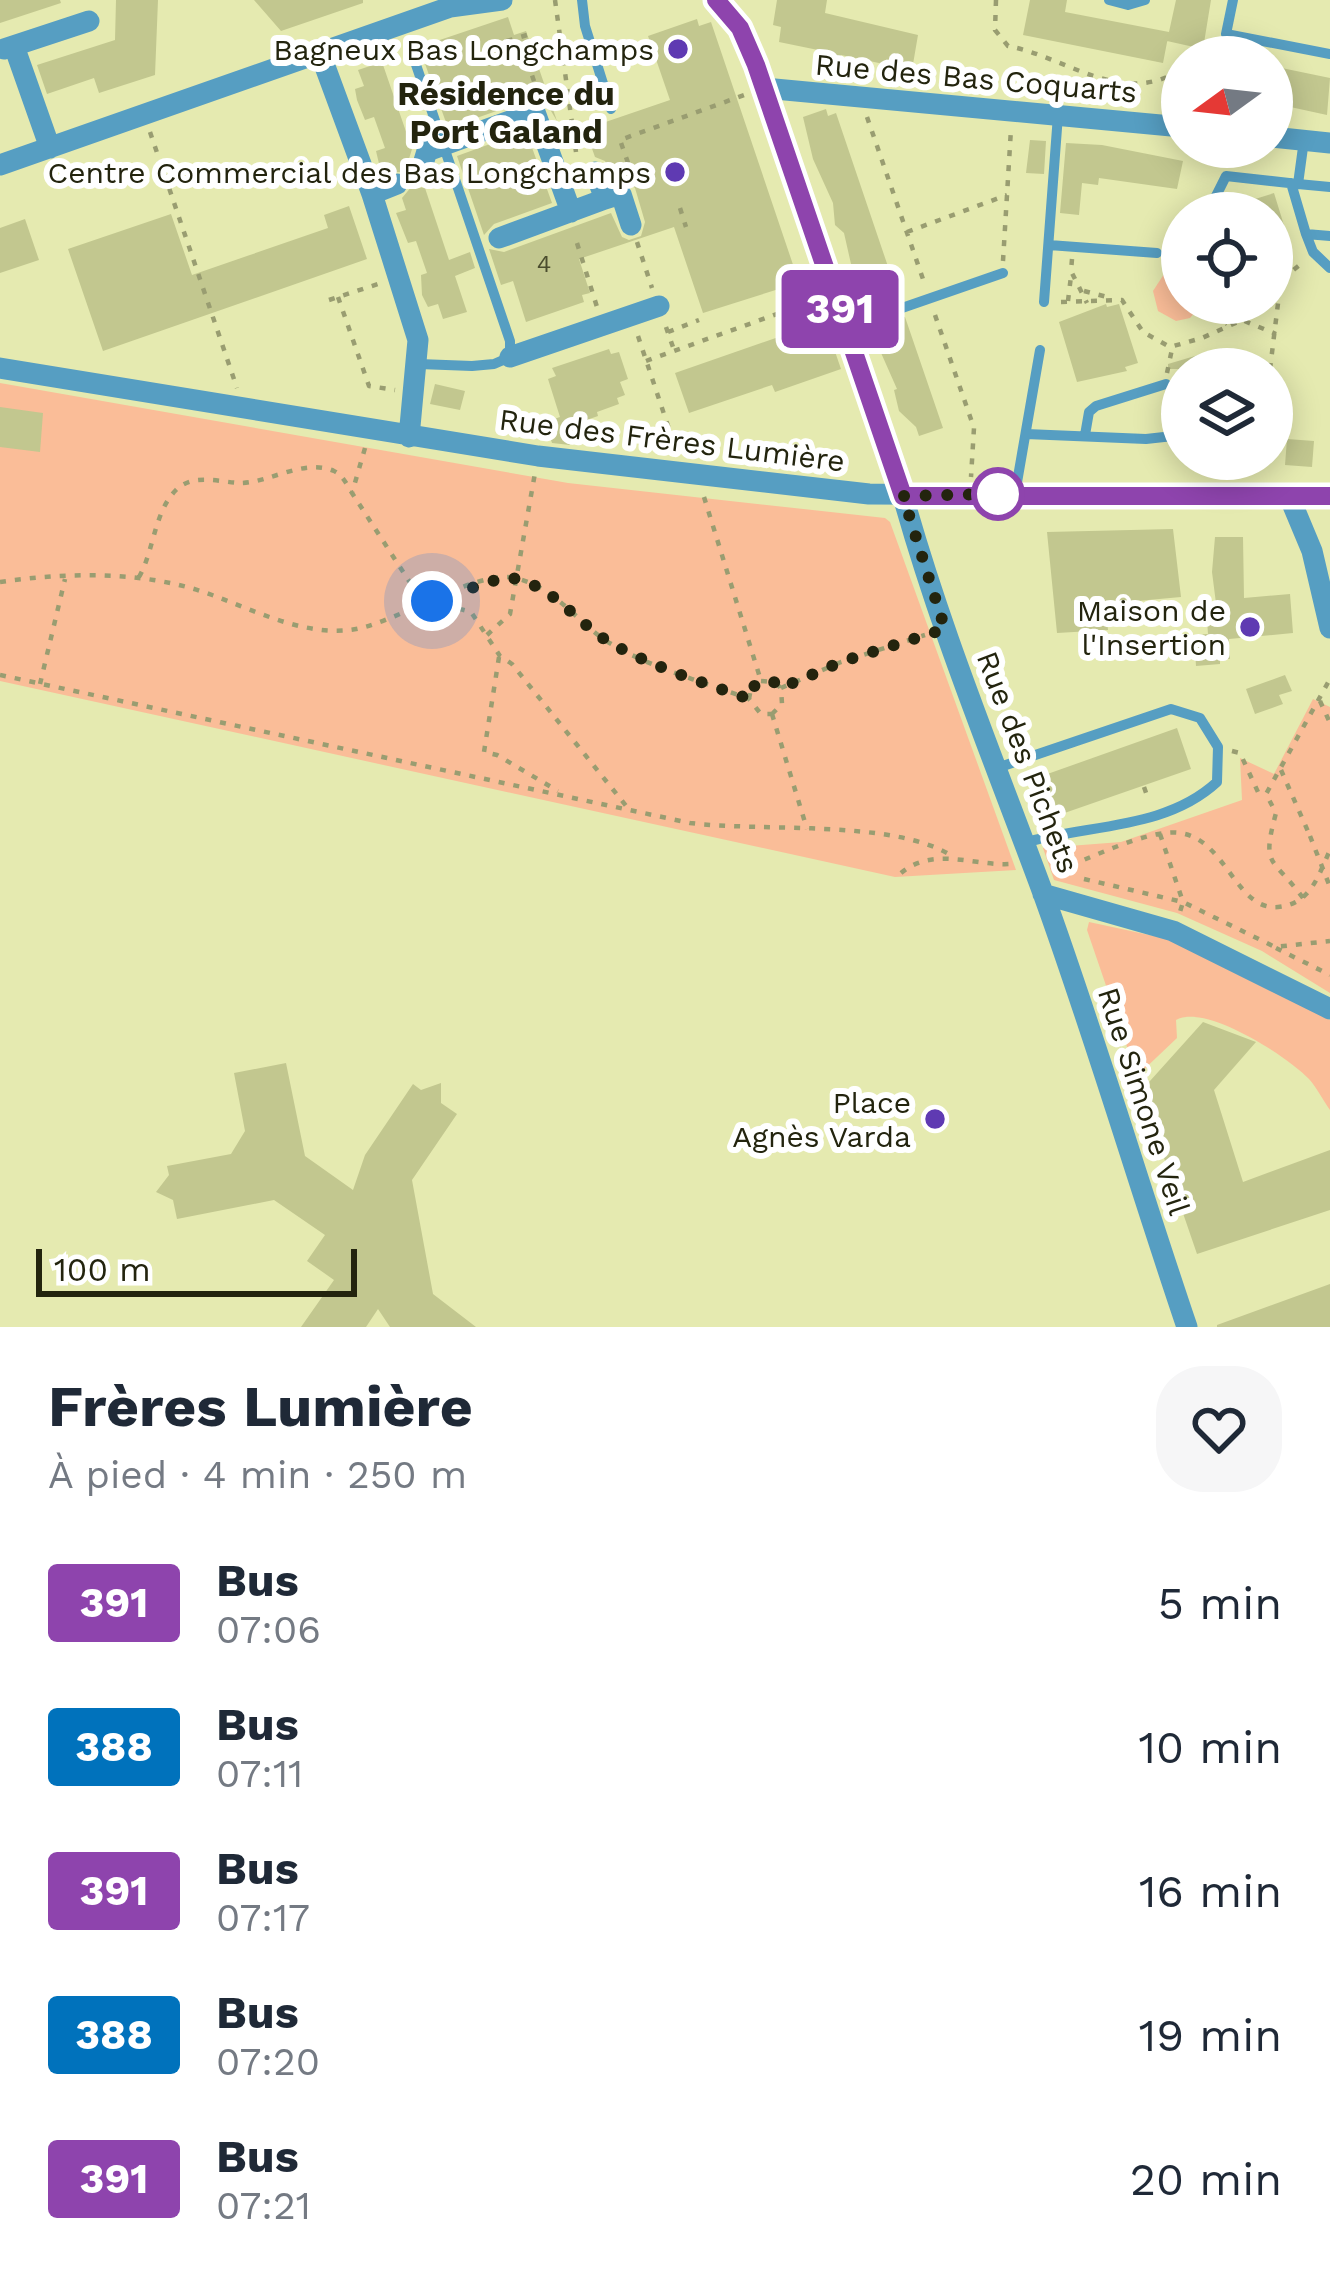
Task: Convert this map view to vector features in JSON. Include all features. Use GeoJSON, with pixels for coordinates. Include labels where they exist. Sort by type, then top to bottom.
{"type":"FeatureCollection","features":[{"type":"Feature","properties":{"kind":"street"},"geometry":{"type":"LineString","coordinates":[[0,165],[450,7],[502,0]]}},
{"type":"Feature","properties":{"kind":"street","name":"Rue des Pichets"},"geometry":{"type":"LineString","coordinates":[[716,0],[740,28],[764,88],[945,629],[1026,851],[1047,883],[1173,931],[1330,1009]]}},
{"type":"Feature","properties":{"kind":"street"},"geometry":{"type":"LineString","coordinates":[[50,148],[7,48],[89,21]]}},
{"type":"Feature","properties":{"kind":"street"},"geometry":{"type":"LineString","coordinates":[[320,53],[372,194],[418,340],[409,437]]}},
{"type":"Feature","properties":{"kind":"street","name":"Rue des Bas Coquarts"},"geometry":{"type":"LineString","coordinates":[[764,88],[1161,125]]}},
{"type":"Feature","properties":{"kind":"street"},"geometry":{"type":"LineString","coordinates":[[420,174],[427,151],[536,112],[571,212]]}},
{"type":"Feature","properties":{"kind":"street"},"geometry":{"type":"LineString","coordinates":[[1293,139],[1330,143]]}},
{"type":"Feature","properties":{"kind":"street"},"geometry":{"type":"LineString","coordinates":[[595,172],[634,234]]}},
{"type":"Feature","properties":{"kind":"street"},"geometry":{"type":"LineString","coordinates":[[372,194],[397,184]]}},
{"type":"Feature","properties":{"kind":"street"},"geometry":{"type":"LineString","coordinates":[[499,238],[613,196]]}},
{"type":"Feature","properties":{"kind":"street"},"geometry":{"type":"LineString","coordinates":[[510,357],[659,306]]}},
{"type":"Feature","properties":{"kind":"street","name":"Rue des Frères Lumière"},"geometry":{"type":"LineString","coordinates":[[0,368],[409,437],[903,496],[1330,496]]}},
{"type":"Feature","properties":{"kind":"street"},"geometry":{"type":"LineString","coordinates":[[1289,496],[1312,551],[1330,628]]}},
{"type":"Feature","properties":{"kind":"street","name":"Rue Simone Veil"},"geometry":{"type":"LineString","coordinates":[[1047,883],[1187,1327]]}},
{"type":"Feature","properties":{"kind":"lane"},"geometry":{"type":"LineString","coordinates":[[583,0],[585,26],[610,109]]}},
{"type":"Feature","properties":{"kind":"lane"},"geometry":{"type":"LineString","coordinates":[[1109,0],[1128,5],[1145,0]]}},
{"type":"Feature","properties":{"kind":"lane"},"geometry":{"type":"LineString","coordinates":[[1233,0],[1226,34],[1330,54]]}},
{"type":"Feature","properties":{"kind":"lane"},"geometry":{"type":"LineString","coordinates":[[412,53],[510,340],[510,357],[494,364],[418,364]]}},
{"type":"Feature","properties":{"kind":"lane"},"geometry":{"type":"LineString","coordinates":[[1045,302],[1058,115]]}},
{"type":"Feature","properties":{"kind":"lane"},"geometry":{"type":"LineString","coordinates":[[1304,140],[1294,183],[1313,252],[1330,268]]}},
{"type":"Feature","properties":{"kind":"lane"},"geometry":{"type":"LineString","coordinates":[[1218,192],[1226,176],[1330,188]]}},
{"type":"Feature","properties":{"kind":"lane"},"geometry":{"type":"LineString","coordinates":[[1306,234],[1330,236]]}},
{"type":"Feature","properties":{"kind":"lane"},"geometry":{"type":"LineString","coordinates":[[1049,245],[1157,253]]}},
{"type":"Feature","properties":{"kind":"lane"},"geometry":{"type":"LineString","coordinates":[[902,308],[1003,273]]}},
{"type":"Feature","properties":{"kind":"lane"},"geometry":{"type":"LineString","coordinates":[[847,328],[879,316]]}},
{"type":"Feature","properties":{"kind":"lane"},"geometry":{"type":"LineString","coordinates":[[1015,494],[1040,350]]}},
{"type":"Feature","properties":{"kind":"lane"},"geometry":{"type":"LineString","coordinates":[[1084,435],[1089,412],[1096,406],[1161,386]]}},
{"type":"Feature","properties":{"kind":"lane"},"geometry":{"type":"LineString","coordinates":[[1025,434],[1161,437]]}},
{"type":"Feature","properties":{"kind":"lane"},"geometry":{"type":"LineString","coordinates":[[994,769],[1171,709],[1200,718],[1217,747],[1217,782],[1198,799],[1026,851]]}},
{"type":"Feature","properties":{"kind":"path"},"geometry":{"type":"LineString","coordinates":[[554,0],[576,152]]}},
{"type":"Feature","properties":{"kind":"path"},"geometry":{"type":"LineString","coordinates":[[996,0],[995,30],[1008,46],[1035,51],[1107,82],[1140,84],[1161,79]]}},
{"type":"Feature","properties":{"kind":"path"},"geometry":{"type":"LineString","coordinates":[[527,35],[507,41],[510,48],[521,43],[544,109],[536,112]]}},
{"type":"Feature","properties":{"kind":"path"},"geometry":{"type":"LineString","coordinates":[[613,196],[637,188],[620,140],[739,97]]}},
{"type":"Feature","properties":{"kind":"path"},"geometry":{"type":"LineString","coordinates":[[1003,273],[1012,110]]}},
{"type":"Feature","properties":{"kind":"path"},"geometry":{"type":"LineString","coordinates":[[144,115],[245,411]]}},
{"type":"Feature","properties":{"kind":"path"},"geometry":{"type":"LineString","coordinates":[[870,124],[930,298]]}},
{"type":"Feature","properties":{"kind":"path"},"geometry":{"type":"LineString","coordinates":[[573,132],[583,134]]}},
{"type":"Feature","properties":{"kind":"path"},"geometry":{"type":"LineString","coordinates":[[907,232],[1007,195]]}},
{"type":"Feature","properties":{"kind":"path"},"geometry":{"type":"LineString","coordinates":[[680,208],[686,227]]}},
{"type":"Feature","properties":{"kind":"path"},"geometry":{"type":"LineString","coordinates":[[634,234],[650,278]]}},
{"type":"Feature","properties":{"kind":"path"},"geometry":{"type":"LineString","coordinates":[[577,243],[592,292]]}},
{"type":"Feature","properties":{"kind":"path"},"geometry":{"type":"LineString","coordinates":[[1274,348],[1282,282],[1313,252]]}},
{"type":"Feature","properties":{"kind":"path"},"geometry":{"type":"LineString","coordinates":[[1068,302],[1071,271]]}},
{"type":"Feature","properties":{"kind":"path"},"geometry":{"type":"LineString","coordinates":[[329,300],[398,277]]}},
{"type":"Feature","properties":{"kind":"path"},"geometry":{"type":"LineString","coordinates":[[1074,280],[1087,303]]}},
{"type":"Feature","properties":{"kind":"path"},"geometry":{"type":"LineString","coordinates":[[1084,291],[1122,300],[1143,332],[1173,347],[1227,324]]}},
{"type":"Feature","properties":{"kind":"path"},"geometry":{"type":"LineString","coordinates":[[646,361],[835,293]]}},
{"type":"Feature","properties":{"kind":"path"},"geometry":{"type":"LineString","coordinates":[[338,297],[369,386],[415,394]]}},
{"type":"Feature","properties":{"kind":"path"},"geometry":{"type":"LineString","coordinates":[[1045,302],[1110,299]]}},
{"type":"Feature","properties":{"kind":"path"},"geometry":{"type":"LineString","coordinates":[[631,316],[684,473]]}},
{"type":"Feature","properties":{"kind":"path"},"geometry":{"type":"LineString","coordinates":[[668,332],[699,320]]}},
{"type":"Feature","properties":{"kind":"path"},"geometry":{"type":"LineString","coordinates":[[938,323],[974,428],[970,495]]}},
{"type":"Feature","properties":{"kind":"path"},"geometry":{"type":"LineString","coordinates":[[1252,324],[1276,334]]}},
{"type":"Feature","properties":{"kind":"path"},"geometry":{"type":"LineString","coordinates":[[352,493],[369,431]]}},
{"type":"Feature","properties":{"kind":"path"},"geometry":{"type":"LineString","coordinates":[[139,578],[167,502],[184,484],[194,480],[243,483],[308,469],[332,470],[419,594],[471,612],[500,656],[512,664],[630,811]]}},
{"type":"Feature","properties":{"kind":"path"},"geometry":{"type":"LineString","coordinates":[[487,635],[510,614],[534,478]]}},
{"type":"Feature","properties":{"kind":"path"},"geometry":{"type":"LineString","coordinates":[[704,497],[761,681]]}},
{"type":"Feature","properties":{"kind":"path"},"geometry":{"type":"LineString","coordinates":[[40,684],[66,576]]}},
{"type":"Feature","properties":{"kind":"path"},"geometry":{"type":"LineString","coordinates":[[0,583],[66,576],[139,578],[197,590],[274,618],[334,631],[369,626],[505,577],[517,578],[553,593],[614,646],[749,699],[756,712],[772,714]]}},
{"type":"Feature","properties":{"kind":"path"},"geometry":{"type":"LineString","coordinates":[[781,688],[841,662],[945,629]]}},
{"type":"Feature","properties":{"kind":"path"},"geometry":{"type":"LineString","coordinates":[[500,656],[484,752],[563,794]]}},
{"type":"Feature","properties":{"kind":"path"},"geometry":{"type":"LineString","coordinates":[[0,675],[518,789],[729,828],[845,830],[902,838],[987,865],[1010,864],[1026,851]]}},
{"type":"Feature","properties":{"kind":"path"},"geometry":{"type":"LineString","coordinates":[[1266,794],[1330,679]]}},
{"type":"Feature","properties":{"kind":"path"},"geometry":{"type":"LineString","coordinates":[[749,699],[752,688],[761,681],[774,682],[781,688],[782,704],[772,714]]}},
{"type":"Feature","properties":{"kind":"path"},"geometry":{"type":"LineString","coordinates":[[1320,701],[1330,723]]}},
{"type":"Feature","properties":{"kind":"path"},"geometry":{"type":"LineString","coordinates":[[772,714],[807,830]]}},
{"type":"Feature","properties":{"kind":"path"},"geometry":{"type":"LineString","coordinates":[[1217,747],[1240,754],[1258,792],[1266,794],[1276,813],[1266,848],[1269,859],[1304,898]]}},
{"type":"Feature","properties":{"kind":"path"},"geometry":{"type":"LineString","coordinates":[[1281,770],[1330,887]]}},
{"type":"Feature","properties":{"kind":"path"},"geometry":{"type":"LineString","coordinates":[[1144,787],[1182,904]]}},
{"type":"Feature","properties":{"kind":"path"},"geometry":{"type":"LineString","coordinates":[[1047,883],[1160,834],[1179,832],[1213,848],[1252,899],[1269,908],[1288,906],[1312,891],[1330,850]]}},
{"type":"Feature","properties":{"kind":"path"},"geometry":{"type":"LineString","coordinates":[[901,873],[910,865],[952,856]]}},
{"type":"Feature","properties":{"kind":"path"},"geometry":{"type":"LineString","coordinates":[[1084,879],[1182,904],[1330,975]]}},
{"type":"Feature","properties":{"kind":"path"},"geometry":{"type":"LineString","coordinates":[[1275,947],[1330,941]]}},
{"type":"Feature","properties":{"kind":"shaded area"},"geometry":{"type":"Polygon","coordinates":[[[1161,279],[1161,313],[1158,311],[1153,291],[1161,279]]]}},
{"type":"Feature","properties":{"kind":"shaded area"},"geometry":{"type":"Polygon","coordinates":[[[0,383],[568,483],[885,518],[1016,870],[895,877],[0,681],[0,383]]]}},
{"type":"Feature","properties":{"kind":"shaded area"},"geometry":{"type":"Polygon","coordinates":[[[1313,699],[1330,707],[1330,993],[1262,951],[1177,913],[1054,880],[1043,848],[1121,842],[1242,800],[1240,758],[1274,774],[1313,699]]]}},
{"type":"Feature","properties":{"kind":"shaded area"},"geometry":{"type":"Polygon","coordinates":[[[1089,922],[1168,939],[1330,1020],[1330,1110],[1309,1079],[1283,1058],[1245,1034],[1206,1019],[1176,1020],[1177,1038],[1137,1076],[1087,930],[1089,922]]]}},
{"type":"Feature","properties":{"kind":"building"},"geometry":{"type":"Polygon","coordinates":[[[0,0],[60,0],[61,3],[0,23],[0,0]]]}},
{"type":"Feature","properties":{"kind":"building"},"geometry":{"type":"Polygon","coordinates":[[[116,0],[158,0],[155,75],[99,93],[94,78],[47,94],[37,65],[115,40],[116,0]]]}},
{"type":"Feature","properties":{"kind":"building"},"geometry":{"type":"Polygon","coordinates":[[[254,0],[363,0],[363,3],[281,31],[254,0]]]}},
{"type":"Feature","properties":{"kind":"building"},"geometry":{"type":"Polygon","coordinates":[[[777,0],[827,0],[825,13],[918,35],[912,70],[841,55],[839,63],[817,58],[818,50],[779,42],[781,27],[773,25],[777,0]]]}},
{"type":"Feature","properties":{"kind":"building"},"geometry":{"type":"Polygon","coordinates":[[[1030,0],[1067,0],[1065,12],[1169,32],[1161,36],[1161,63],[1023,35],[1030,0]]]}},
{"type":"Feature","properties":{"kind":"building"},"geometry":{"type":"Polygon","coordinates":[[[1176,0],[1211,0],[1205,36],[1168,36],[1176,0]]]}},
{"type":"Feature","properties":{"kind":"building"},"geometry":{"type":"Polygon","coordinates":[[[508,17],[514,35],[526,31],[557,121],[545,101],[536,97],[448,128],[419,47],[508,17]]]}},
{"type":"Feature","properties":{"kind":"building"},"geometry":{"type":"Polygon","coordinates":[[[697,19],[699,26],[711,22],[809,312],[820,308],[841,369],[775,392],[772,385],[689,413],[675,373],[796,331],[782,288],[703,313],[674,227],[579,259],[590,293],[582,295],[584,302],[526,322],[513,281],[501,285],[489,249],[504,252],[611,213],[622,237],[641,236],[645,222],[635,188],[625,180],[614,180],[605,161],[595,157],[585,129],[670,100],[648,36],[697,19]]]}},
{"type":"Feature","properties":{"kind":"building"},"geometry":{"type":"Polygon","coordinates":[[[382,62],[412,149],[405,172],[381,172],[376,151],[385,148],[374,117],[365,120],[357,100],[355,89],[364,86],[358,70],[382,62]]]}},
{"type":"Feature","properties":{"kind":"building"},"geometry":{"type":"Polygon","coordinates":[[[1293,70],[1330,78],[1327,115],[1293,108],[1293,70]]]}},
{"type":"Feature","properties":{"kind":"building"},"geometry":{"type":"Polygon","coordinates":[[[826,109],[828,116],[836,113],[899,299],[893,310],[905,317],[943,428],[919,436],[899,411],[897,389],[874,337],[874,328],[887,321],[888,312],[879,306],[869,309],[856,286],[844,233],[835,225],[833,203],[813,159],[803,117],[826,109]]]}},
{"type":"Feature","properties":{"kind":"building"},"geometry":{"type":"Polygon","coordinates":[[[526,131],[552,203],[494,224],[484,235],[457,156],[526,131]]]}},
{"type":"Feature","properties":{"kind":"building"},"geometry":{"type":"Polygon","coordinates":[[[1030,140],[1046,141],[1044,174],[1026,173],[1030,140]]]}},
{"type":"Feature","properties":{"kind":"building"},"geometry":{"type":"Polygon","coordinates":[[[1066,143],[1161,157],[1161,168],[1182,168],[1177,189],[1099,178],[1098,185],[1082,183],[1079,215],[1060,213],[1066,143]]]}},
{"type":"Feature","properties":{"kind":"building"},"geometry":{"type":"Polygon","coordinates":[[[412,186],[425,188],[449,260],[470,252],[475,268],[455,276],[467,312],[443,319],[438,304],[428,307],[422,295],[421,275],[427,273],[416,241],[408,243],[396,213],[406,210],[402,198],[412,186]]]}},
{"type":"Feature","properties":{"kind":"building"},"geometry":{"type":"Polygon","coordinates":[[[349,206],[367,259],[103,351],[68,249],[171,214],[192,275],[328,228],[324,215],[349,206]]]}},
{"type":"Feature","properties":{"kind":"building"},"geometry":{"type":"Polygon","coordinates":[[[25,219],[39,260],[0,273],[0,228],[25,219]]]}},
{"type":"Feature","properties":{"kind":"building"},"geometry":{"type":"Polygon","coordinates":[[[1106,304],[1119,304],[1138,363],[1125,367],[1127,371],[1077,382],[1059,322],[1106,304]]]}},
{"type":"Feature","properties":{"kind":"building"},"geometry":{"type":"Polygon","coordinates":[[[609,349],[611,354],[619,352],[628,379],[620,382],[625,395],[617,398],[619,404],[597,412],[598,416],[564,428],[570,445],[552,443],[545,422],[560,417],[548,379],[556,376],[552,368],[609,349]]]}},
{"type":"Feature","properties":{"kind":"building"},"geometry":{"type":"Polygon","coordinates":[[[435,384],[465,391],[460,410],[430,404],[435,384]]]}},
{"type":"Feature","properties":{"kind":"building"},"geometry":{"type":"Polygon","coordinates":[[[0,407],[43,413],[40,452],[0,447],[0,407]]]}},
{"type":"Feature","properties":{"kind":"building"},"geometry":{"type":"Polygon","coordinates":[[[1293,439],[1314,441],[1312,467],[1293,466],[1293,439]]]}},
{"type":"Feature","properties":{"kind":"building"},"geometry":{"type":"Polygon","coordinates":[[[1173,529],[1181,597],[1105,604],[1108,630],[1057,633],[1047,532],[1173,529]]]}},
{"type":"Feature","properties":{"kind":"building","name":"Maison de l'Insertion"},"geometry":{"type":"Polygon","coordinates":[[[1215,537],[1243,537],[1244,598],[1290,594],[1293,633],[1229,639],[1230,659],[1196,666],[1194,635],[1208,634],[1207,620],[1218,619],[1212,572],[1215,537]]]}},
{"type":"Feature","properties":{"kind":"building"},"geometry":{"type":"Polygon","coordinates":[[[1285,675],[1292,691],[1279,695],[1283,704],[1255,714],[1246,689],[1285,675]]]}},
{"type":"Feature","properties":{"kind":"building"},"geometry":{"type":"Polygon","coordinates":[[[1177,728],[1191,769],[1053,817],[1039,777],[1177,728]]]}},
{"type":"Feature","properties":{"kind":"building"},"geometry":{"type":"Polygon","coordinates":[[[1203,1022],[1256,1042],[1214,1090],[1243,1182],[1330,1150],[1330,1210],[1197,1254],[1141,1091],[1203,1022]]]}},
{"type":"Feature","properties":{"kind":"building"},"geometry":{"type":"Polygon","coordinates":[[[286,1063],[305,1156],[353,1190],[365,1155],[413,1084],[421,1090],[441,1083],[441,1103],[457,1114],[412,1180],[433,1294],[476,1327],[390,1327],[378,1309],[366,1327],[301,1327],[334,1280],[307,1261],[325,1235],[274,1200],[177,1219],[173,1200],[156,1192],[169,1175],[167,1166],[231,1154],[245,1131],[234,1073],[286,1063]]]}},
{"type":"Feature","properties":{"kind":"building"},"geometry":{"type":"Polygon","coordinates":[[[1330,1284],[1330,1327],[1217,1327],[1217,1325],[1330,1284]]]}},
{"type":"Feature","properties":{"kind":"bus line","name":"391"},"geometry":{"type":"LineString","coordinates":[[716,0],[740,28],[756,65],[903,496],[1330,496]]}},
{"type":"Feature","properties":{"kind":"place","name":"Bagneux Bas Longchamps"},"geometry":{"type":"Point","coordinates":[678,49]}},
{"type":"Feature","properties":{"kind":"place","name":"Centre Commercial des Bas Longchamps"},"geometry":{"type":"Point","coordinates":[675,172]}},
{"type":"Feature","properties":{"kind":"place","name":"Maison de l'Insertion"},"geometry":{"type":"Point","coordinates":[1250,627]}},
{"type":"Feature","properties":{"kind":"place","name":"Place Agnès Varda"},"geometry":{"type":"Point","coordinates":[935,1119]}},
{"type":"Feature","properties":{"kind":"district","name":"Résidence du Port Galand"},"geometry":{"type":"Point","coordinates":[506,112]}},
{"type":"Feature","properties":{"kind":"route"},"geometry":{"type":"LineString","coordinates":[[432,601],[505,577],[517,578],[553,593],[614,646],[749,699],[752,688],[761,681],[781,688],[841,662],[945,629],[903,496],[998,494]]}}]}
